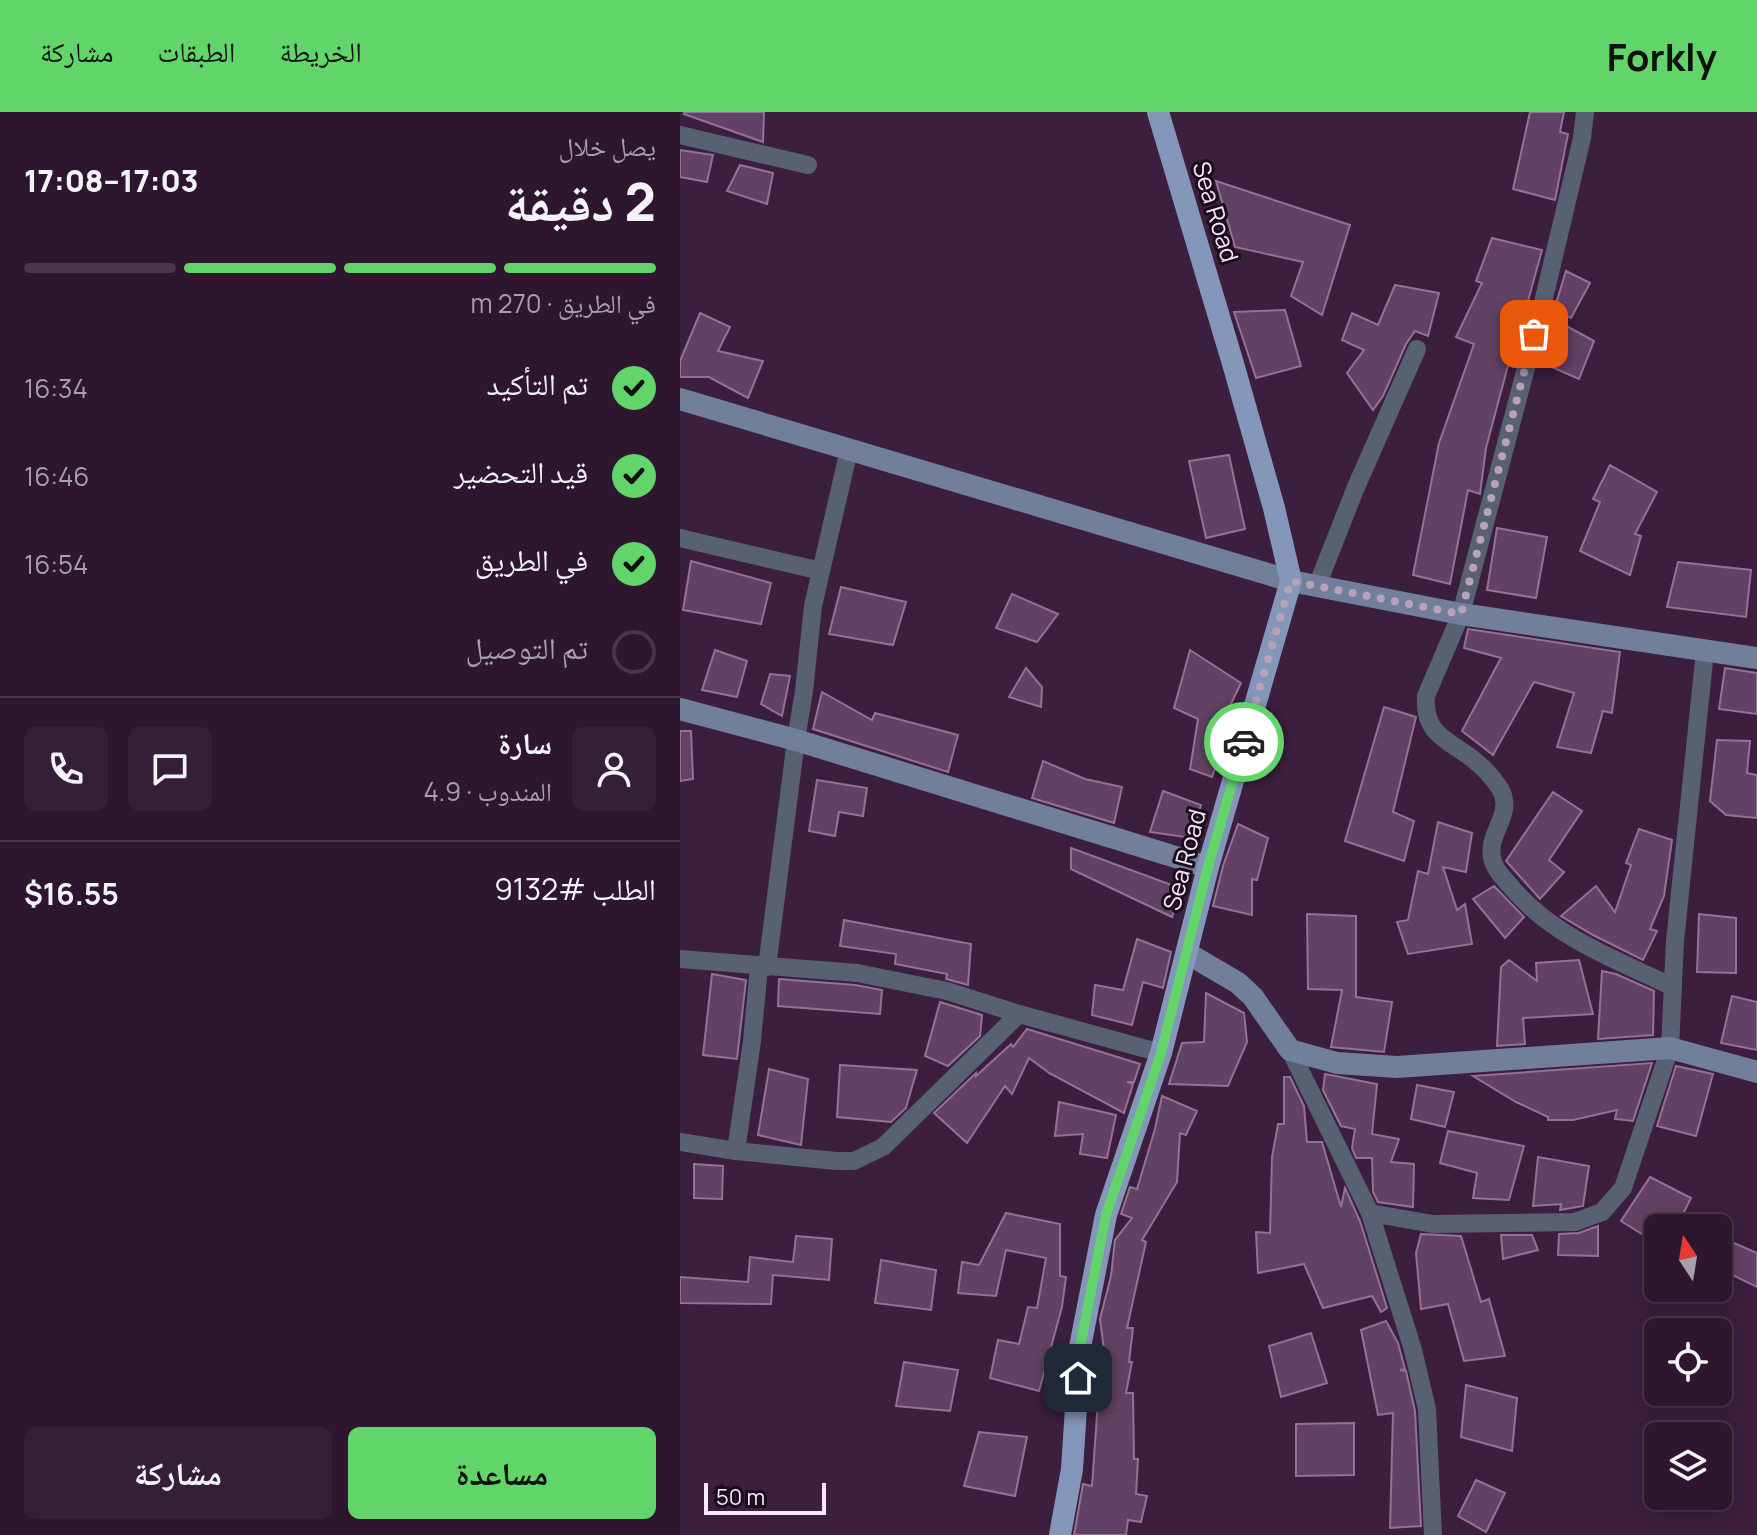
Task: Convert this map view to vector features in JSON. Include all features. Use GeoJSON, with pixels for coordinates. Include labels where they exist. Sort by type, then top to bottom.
{"type":"FeatureCollection","features":[{"type":"Feature","properties":{"kind":"main road","name":"Sea Road"},"geometry":{"type":"LineString","coordinates":[[1060,1535],[1072,1469],[1080,1347],[1106,1215],[1161,1053],[1208,867],[1291,581],[1274,508],[1158,112]]}},
{"type":"Feature","properties":{"kind":"main road"},"geometry":{"type":"LineString","coordinates":[[680,399],[1291,581],[1461,614],[1757,658]]}},
{"type":"Feature","properties":{"kind":"main road"},"geometry":{"type":"LineString","coordinates":[[680,709],[796,740],[1208,867]]}},
{"type":"Feature","properties":{"kind":"main road"},"geometry":{"type":"LineString","coordinates":[[1187,953],[1246,990],[1290,1050],[1337,1063],[1397,1067],[1670,1048],[1757,1072]]}},
{"type":"Feature","properties":{"kind":"street"},"geometry":{"type":"LineString","coordinates":[[1585,112],[1582,138],[1540,315],[1461,614],[1426,696],[1425,709],[1433,730],[1476,761],[1503,794],[1503,816],[1492,840],[1491,853],[1494,866],[1521,898],[1564,934],[1673,987]]}},
{"type":"Feature","properties":{"kind":"street"},"geometry":{"type":"LineString","coordinates":[[680,135],[808,165]]}},
{"type":"Feature","properties":{"kind":"street"},"geometry":{"type":"LineString","coordinates":[[1317,586],[1356,487],[1417,349]]}},
{"type":"Feature","properties":{"kind":"street"},"geometry":{"type":"LineString","coordinates":[[736,1151],[804,691],[813,606],[849,450]]}},
{"type":"Feature","properties":{"kind":"street"},"geometry":{"type":"LineString","coordinates":[[680,538],[821,571]]}},
{"type":"Feature","properties":{"kind":"street"},"geometry":{"type":"LineString","coordinates":[[1370,1213],[1433,1224],[1575,1222],[1602,1212],[1623,1188],[1670,1048],[1705,651]]}},
{"type":"Feature","properties":{"kind":"street"},"geometry":{"type":"LineString","coordinates":[[680,959],[857,973],[947,991],[1161,1053]]}},
{"type":"Feature","properties":{"kind":"street"},"geometry":{"type":"LineString","coordinates":[[680,1142],[836,1161],[854,1161],[868,1156],[883,1147],[1019,1014]]}},
{"type":"Feature","properties":{"kind":"street"},"geometry":{"type":"LineString","coordinates":[[1290,1050],[1370,1213],[1413,1350],[1427,1409],[1433,1535]]}},
{"type":"Feature","properties":{"kind":"building"},"geometry":{"type":"Polygon","coordinates":[[[764,112],[763,142],[684,114],[764,112]]]}},
{"type":"Feature","properties":{"kind":"building"},"geometry":{"type":"Polygon","coordinates":[[[1530,112],[1564,112],[1560,132],[1568,134],[1555,200],[1513,189],[1530,112]]]}},
{"type":"Feature","properties":{"kind":"building"},"geometry":{"type":"Polygon","coordinates":[[[680,150],[713,155],[707,182],[680,177],[680,150]]]}},
{"type":"Feature","properties":{"kind":"building"},"geometry":{"type":"Polygon","coordinates":[[[740,165],[773,173],[767,204],[727,191],[740,165]]]}},
{"type":"Feature","properties":{"kind":"building"},"geometry":{"type":"Polygon","coordinates":[[[1216,181],[1350,225],[1322,315],[1291,296],[1303,262],[1235,247],[1216,181]]]}},
{"type":"Feature","properties":{"kind":"building"},"geometry":{"type":"Polygon","coordinates":[[[1492,238],[1542,250],[1486,448],[1480,494],[1468,490],[1450,584],[1413,575],[1439,443],[1474,344],[1456,337],[1482,283],[1476,281],[1492,238]]]}},
{"type":"Feature","properties":{"kind":"building"},"geometry":{"type":"Polygon","coordinates":[[[1566,271],[1590,283],[1571,318],[1554,310],[1566,271]]]}},
{"type":"Feature","properties":{"kind":"building"},"geometry":{"type":"Polygon","coordinates":[[[1395,285],[1439,293],[1428,336],[1415,331],[1373,410],[1347,373],[1364,350],[1342,340],[1352,313],[1378,325],[1395,285]]]}},
{"type":"Feature","properties":{"kind":"building"},"geometry":{"type":"Polygon","coordinates":[[[1285,310],[1301,366],[1256,378],[1234,312],[1285,310]]]}},
{"type":"Feature","properties":{"kind":"building"},"geometry":{"type":"Polygon","coordinates":[[[700,313],[730,327],[718,351],[763,361],[748,398],[709,377],[680,377],[680,361],[700,313]]]}},
{"type":"Feature","properties":{"kind":"building"},"geometry":{"type":"Polygon","coordinates":[[[1561,323],[1594,341],[1579,379],[1540,362],[1561,323]]]}},
{"type":"Feature","properties":{"kind":"building"},"geometry":{"type":"Polygon","coordinates":[[[1229,455],[1245,529],[1206,538],[1189,461],[1229,455]]]}},
{"type":"Feature","properties":{"kind":"building"},"geometry":{"type":"Polygon","coordinates":[[[1610,465],[1657,492],[1635,534],[1641,536],[1630,575],[1580,551],[1600,502],[1593,499],[1610,465]]]}},
{"type":"Feature","properties":{"kind":"building"},"geometry":{"type":"Polygon","coordinates":[[[1497,528],[1547,537],[1536,598],[1487,590],[1497,528]]]}},
{"type":"Feature","properties":{"kind":"building"},"geometry":{"type":"Polygon","coordinates":[[[691,561],[771,583],[761,624],[683,610],[691,561]]]}},
{"type":"Feature","properties":{"kind":"building"},"geometry":{"type":"Polygon","coordinates":[[[1678,562],[1751,570],[1746,617],[1667,607],[1678,562]]]}},
{"type":"Feature","properties":{"kind":"building"},"geometry":{"type":"Polygon","coordinates":[[[841,587],[906,602],[893,645],[829,634],[841,587]]]}},
{"type":"Feature","properties":{"kind":"building"},"geometry":{"type":"Polygon","coordinates":[[[1012,594],[1058,614],[1037,642],[996,628],[1012,594]]]}},
{"type":"Feature","properties":{"kind":"building"},"geometry":{"type":"Polygon","coordinates":[[[1468,629],[1620,652],[1612,713],[1603,711],[1591,753],[1557,747],[1574,693],[1534,682],[1493,755],[1462,731],[1501,658],[1464,648],[1468,629]]]}},
{"type":"Feature","properties":{"kind":"building"},"geometry":{"type":"Polygon","coordinates":[[[715,650],[747,661],[737,697],[702,690],[715,650]]]}},
{"type":"Feature","properties":{"kind":"building"},"geometry":{"type":"Polygon","coordinates":[[[1190,650],[1241,683],[1212,743],[1222,748],[1212,777],[1190,769],[1198,719],[1174,708],[1190,650]]]}},
{"type":"Feature","properties":{"kind":"building"},"geometry":{"type":"Polygon","coordinates":[[[1026,668],[1042,687],[1041,707],[1009,697],[1026,668]]]}},
{"type":"Feature","properties":{"kind":"building"},"geometry":{"type":"Polygon","coordinates":[[[1725,668],[1757,673],[1757,714],[1719,709],[1725,668]]]}},
{"type":"Feature","properties":{"kind":"building"},"geometry":{"type":"Polygon","coordinates":[[[770,674],[790,676],[782,716],[761,704],[770,674]]]}},
{"type":"Feature","properties":{"kind":"building"},"geometry":{"type":"Polygon","coordinates":[[[822,692],[872,720],[875,713],[958,735],[948,772],[813,729],[822,692]]]}},
{"type":"Feature","properties":{"kind":"building"},"geometry":{"type":"Polygon","coordinates":[[[1384,707],[1416,717],[1393,812],[1414,821],[1404,861],[1345,841],[1384,707]]]}},
{"type":"Feature","properties":{"kind":"building"},"geometry":{"type":"Polygon","coordinates":[[[680,731],[691,731],[693,779],[680,781],[680,731]]]}},
{"type":"Feature","properties":{"kind":"building"},"geometry":{"type":"Polygon","coordinates":[[[1717,740],[1750,741],[1747,773],[1757,775],[1757,818],[1726,815],[1710,801],[1717,740]]]}},
{"type":"Feature","properties":{"kind":"building"},"geometry":{"type":"Polygon","coordinates":[[[1043,761],[1085,779],[1122,787],[1114,823],[1032,798],[1043,761]]]}},
{"type":"Feature","properties":{"kind":"building"},"geometry":{"type":"Polygon","coordinates":[[[817,780],[867,788],[863,816],[839,812],[835,836],[809,831],[817,780]]]}},
{"type":"Feature","properties":{"kind":"building"},"geometry":{"type":"Polygon","coordinates":[[[1163,791],[1201,805],[1191,838],[1150,832],[1163,791]]]}},
{"type":"Feature","properties":{"kind":"building"},"geometry":{"type":"Polygon","coordinates":[[[1553,792],[1582,811],[1549,860],[1564,872],[1540,899],[1506,861],[1553,792]]]}},
{"type":"Feature","properties":{"kind":"building"},"geometry":{"type":"Polygon","coordinates":[[[1438,822],[1472,833],[1466,872],[1443,867],[1457,910],[1465,904],[1472,944],[1408,954],[1397,922],[1408,920],[1418,871],[1428,874],[1438,822]]]}},
{"type":"Feature","properties":{"kind":"building"},"geometry":{"type":"Polygon","coordinates":[[[1238,824],[1268,838],[1257,880],[1252,879],[1252,915],[1213,906],[1238,824]]]}},
{"type":"Feature","properties":{"kind":"building"},"geometry":{"type":"Polygon","coordinates":[[[1639,829],[1672,840],[1664,896],[1650,929],[1657,931],[1643,960],[1561,916],[1596,886],[1615,912],[1631,865],[1626,863],[1639,829]]]}},
{"type":"Feature","properties":{"kind":"building"},"geometry":{"type":"Polygon","coordinates":[[[1071,848],[1180,888],[1172,917],[1071,869],[1071,848]]]}},
{"type":"Feature","properties":{"kind":"building"},"geometry":{"type":"Polygon","coordinates":[[[1494,886],[1524,917],[1505,938],[1473,899],[1494,886]]]}},
{"type":"Feature","properties":{"kind":"building"},"geometry":{"type":"Polygon","coordinates":[[[1307,914],[1356,916],[1356,997],[1392,1002],[1384,1052],[1331,1047],[1342,990],[1308,989],[1307,914]]]}},
{"type":"Feature","properties":{"kind":"building"},"geometry":{"type":"Polygon","coordinates":[[[1699,914],[1736,918],[1736,973],[1697,972],[1699,914]]]}},
{"type":"Feature","properties":{"kind":"building"},"geometry":{"type":"Polygon","coordinates":[[[844,920],[971,944],[968,985],[946,979],[947,974],[895,964],[896,954],[840,946],[844,920]]]}},
{"type":"Feature","properties":{"kind":"building"},"geometry":{"type":"Polygon","coordinates":[[[1137,939],[1171,952],[1163,988],[1143,982],[1132,1025],[1092,1015],[1095,985],[1123,990],[1137,939]]]}},
{"type":"Feature","properties":{"kind":"building"},"geometry":{"type":"Polygon","coordinates":[[[1509,960],[1537,981],[1536,963],[1579,960],[1593,1014],[1523,1018],[1525,1044],[1497,1046],[1501,967],[1509,960]]]}},
{"type":"Feature","properties":{"kind":"building"},"geometry":{"type":"Polygon","coordinates":[[[1602,971],[1654,991],[1653,1035],[1598,1039],[1602,971]]]}},
{"type":"Feature","properties":{"kind":"building"},"geometry":{"type":"Polygon","coordinates":[[[712,974],[746,980],[737,1059],[703,1055],[712,974]]]}},
{"type":"Feature","properties":{"kind":"building"},"geometry":{"type":"Polygon","coordinates":[[[779,979],[882,990],[880,1014],[778,1006],[779,979]]]}},
{"type":"Feature","properties":{"kind":"building"},"geometry":{"type":"Polygon","coordinates":[[[1206,993],[1244,1013],[1247,1042],[1228,1086],[1169,1084],[1182,1043],[1204,1042],[1206,993]]]}},
{"type":"Feature","properties":{"kind":"building"},"geometry":{"type":"Polygon","coordinates":[[[1732,996],[1757,1002],[1757,1050],[1721,1043],[1732,996]]]}},
{"type":"Feature","properties":{"kind":"building"},"geometry":{"type":"Polygon","coordinates":[[[940,1002],[982,1015],[980,1036],[948,1066],[925,1056],[940,1002]]]}},
{"type":"Feature","properties":{"kind":"building"},"geometry":{"type":"Polygon","coordinates":[[[1027,1029],[1140,1064],[1134,1082],[1127,1082],[1133,1084],[1124,1113],[1049,1073],[1029,1058],[1012,1094],[1005,1086],[967,1143],[934,1113],[976,1073],[976,1076],[1011,1044],[1013,1047],[1027,1029]]]}},
{"type":"Feature","properties":{"kind":"building"},"geometry":{"type":"Polygon","coordinates":[[[1652,1063],[1633,1121],[1615,1119],[1617,1110],[1573,1120],[1548,1120],[1548,1117],[1473,1076],[1652,1063]]]}},
{"type":"Feature","properties":{"kind":"building"},"geometry":{"type":"Polygon","coordinates":[[[840,1065],[917,1070],[906,1108],[891,1122],[837,1117],[840,1065]]]}},
{"type":"Feature","properties":{"kind":"building"},"geometry":{"type":"Polygon","coordinates":[[[1676,1066],[1713,1074],[1696,1136],[1657,1126],[1676,1066]]]}},
{"type":"Feature","properties":{"kind":"building"},"geometry":{"type":"Polygon","coordinates":[[[769,1069],[808,1079],[801,1145],[758,1135],[769,1069]]]}},
{"type":"Feature","properties":{"kind":"building"},"geometry":{"type":"Polygon","coordinates":[[[1325,1074],[1377,1084],[1372,1134],[1399,1139],[1391,1162],[1414,1164],[1413,1207],[1378,1202],[1373,1192],[1372,1158],[1356,1158],[1352,1148],[1355,1129],[1341,1126],[1323,1090],[1325,1074]]]}},
{"type":"Feature","properties":{"kind":"building"},"geometry":{"type":"Polygon","coordinates":[[[1284,1077],[1290,1077],[1304,1106],[1307,1142],[1322,1142],[1341,1207],[1345,1188],[1360,1221],[1387,1308],[1381,1312],[1372,1296],[1323,1308],[1304,1264],[1258,1273],[1256,1232],[1270,1233],[1272,1157],[1278,1124],[1284,1124],[1284,1077]]]}},
{"type":"Feature","properties":{"kind":"building"},"geometry":{"type":"Polygon","coordinates":[[[1417,1085],[1454,1092],[1445,1127],[1411,1119],[1417,1085]]]}},
{"type":"Feature","properties":{"kind":"building"},"geometry":{"type":"Polygon","coordinates":[[[1162,1096],[1197,1111],[1186,1135],[1180,1133],[1177,1182],[1142,1240],[1146,1242],[1127,1328],[1133,1328],[1129,1362],[1132,1362],[1126,1393],[1133,1393],[1134,1459],[1138,1459],[1136,1494],[1147,1496],[1141,1522],[1128,1520],[1126,1535],[1074,1535],[1083,1484],[1092,1486],[1101,1358],[1105,1358],[1100,1319],[1111,1276],[1115,1240],[1132,1218],[1121,1214],[1130,1187],[1137,1189],[1162,1096]]]}},
{"type":"Feature","properties":{"kind":"building"},"geometry":{"type":"Polygon","coordinates":[[[1059,1102],[1116,1115],[1107,1158],[1080,1154],[1083,1134],[1055,1136],[1059,1102]]]}},
{"type":"Feature","properties":{"kind":"building"},"geometry":{"type":"Polygon","coordinates":[[[1448,1131],[1524,1146],[1509,1200],[1473,1198],[1477,1173],[1440,1163],[1448,1131]]]}},
{"type":"Feature","properties":{"kind":"building"},"geometry":{"type":"Polygon","coordinates":[[[1538,1157],[1589,1166],[1583,1206],[1560,1210],[1561,1204],[1533,1206],[1538,1157]]]}},
{"type":"Feature","properties":{"kind":"building"},"geometry":{"type":"Polygon","coordinates":[[[694,1164],[723,1166],[722,1199],[694,1198],[694,1164]]]}},
{"type":"Feature","properties":{"kind":"building"},"geometry":{"type":"Polygon","coordinates":[[[1650,1177],[1691,1198],[1683,1214],[1644,1214],[1644,1235],[1621,1221],[1650,1177]]]}},
{"type":"Feature","properties":{"kind":"building"},"geometry":{"type":"Polygon","coordinates":[[[1006,1213],[1060,1224],[1060,1276],[1066,1277],[1062,1307],[1039,1391],[990,1378],[998,1340],[1019,1344],[1028,1307],[1037,1308],[1046,1258],[1006,1250],[996,1296],[958,1293],[962,1262],[979,1265],[1006,1213]]]}},
{"type":"Feature","properties":{"kind":"building"},"geometry":{"type":"Polygon","coordinates":[[[1598,1226],[1598,1256],[1558,1255],[1559,1234],[1579,1233],[1598,1226]]]}},
{"type":"Feature","properties":{"kind":"building"},"geometry":{"type":"Polygon","coordinates":[[[1421,1234],[1461,1236],[1481,1302],[1489,1299],[1505,1356],[1464,1361],[1448,1304],[1421,1309],[1416,1253],[1421,1234]]]}},
{"type":"Feature","properties":{"kind":"building"},"geometry":{"type":"Polygon","coordinates":[[[1501,1235],[1532,1235],[1538,1250],[1503,1259],[1501,1235]]]}},
{"type":"Feature","properties":{"kind":"building"},"geometry":{"type":"Polygon","coordinates":[[[796,1236],[832,1239],[829,1280],[773,1275],[771,1304],[680,1303],[680,1277],[748,1282],[750,1257],[793,1262],[796,1236]]]}},
{"type":"Feature","properties":{"kind":"building"},"geometry":{"type":"Polygon","coordinates":[[[1732,1242],[1757,1253],[1757,1287],[1732,1275],[1732,1242]]]}},
{"type":"Feature","properties":{"kind":"building"},"geometry":{"type":"Polygon","coordinates":[[[881,1260],[936,1270],[931,1310],[875,1303],[881,1260]]]}},
{"type":"Feature","properties":{"kind":"building"},"geometry":{"type":"Polygon","coordinates":[[[1386,1321],[1398,1343],[1405,1369],[1400,1370],[1406,1371],[1415,1411],[1421,1526],[1390,1528],[1393,1413],[1378,1415],[1361,1330],[1386,1321]]]}},
{"type":"Feature","properties":{"kind":"building"},"geometry":{"type":"Polygon","coordinates":[[[1311,1333],[1327,1383],[1281,1397],[1269,1346],[1311,1333]]]}},
{"type":"Feature","properties":{"kind":"building"},"geometry":{"type":"Polygon","coordinates":[[[904,1362],[958,1370],[950,1411],[896,1406],[904,1362]]]}},
{"type":"Feature","properties":{"kind":"building"},"geometry":{"type":"Polygon","coordinates":[[[1466,1385],[1517,1398],[1512,1451],[1461,1437],[1466,1385]]]}},
{"type":"Feature","properties":{"kind":"building"},"geometry":{"type":"Polygon","coordinates":[[[1354,1423],[1354,1475],[1296,1476],[1296,1424],[1354,1423]]]}},
{"type":"Feature","properties":{"kind":"building"},"geometry":{"type":"Polygon","coordinates":[[[979,1432],[1027,1437],[1015,1496],[964,1486],[979,1432]]]}},
{"type":"Feature","properties":{"kind":"building"},"geometry":{"type":"Polygon","coordinates":[[[1476,1480],[1505,1493],[1486,1532],[1458,1516],[1476,1480]]]}},
{"type":"Feature","properties":{"kind":"way so far"},"geometry":{"type":"LineString","coordinates":[[1244,742],[1291,581],[1461,614],[1534,334]]}},
{"type":"Feature","properties":{"kind":"route"},"geometry":{"type":"LineString","coordinates":[[1078,1378],[1080,1347],[1106,1215],[1161,1053],[1208,867],[1244,742]]}}]}
